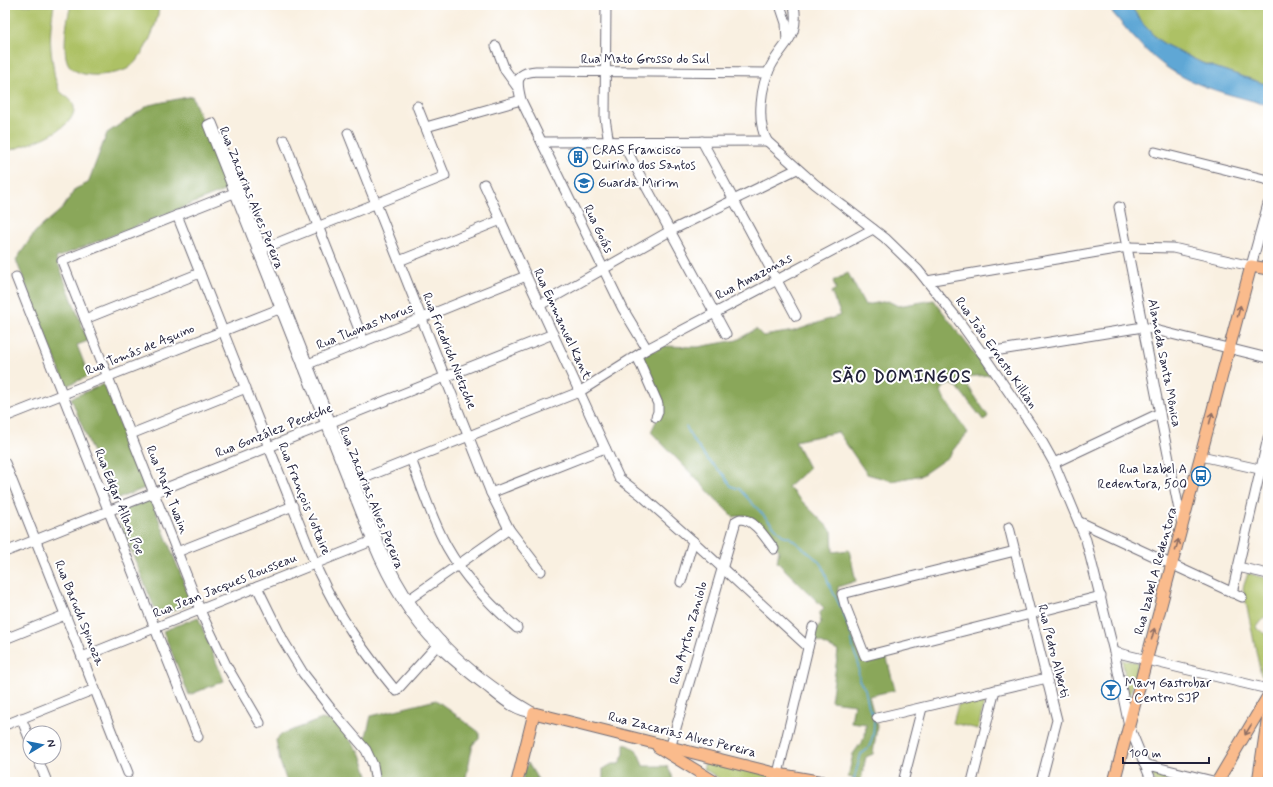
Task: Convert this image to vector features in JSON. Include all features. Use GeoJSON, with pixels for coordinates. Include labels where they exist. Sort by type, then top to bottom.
{"type":"FeatureCollection","features":[{"type":"Feature","properties":{"kind":"main road"},"geometry":{"type":"LineString","coordinates":[[1252,266],[1268,269]]}},
{"type":"Feature","properties":{"kind":"main road","name":"Rua Izabel A Redentora"},"geometry":{"type":"LineString","coordinates":[[1114,782],[1252,266]]}},
{"type":"Feature","properties":{"kind":"main road"},"geometry":{"type":"LineString","coordinates":[[1217,782],[1268,696]]}},
{"type":"Feature","properties":{"kind":"main road"},"geometry":{"type":"LineString","coordinates":[[517,782],[534,713]]}},
{"type":"Feature","properties":{"kind":"main road","name":"Rua Zacarias Alves Pereira"},"geometry":{"type":"LineString","coordinates":[[534,713],[649,741],[669,750],[691,767],[715,782]]}},
{"type":"Feature","properties":{"kind":"main road"},"geometry":{"type":"LineString","coordinates":[[1258,782],[1268,715]]}},
{"type":"Feature","properties":{"kind":"main road","name":"Rua Zacarias Alves Pereira"},"geometry":{"type":"LineString","coordinates":[[669,750],[697,753],[713,757],[777,778],[823,782]]}},
{"type":"Feature","properties":{"kind":"main road"},"geometry":{"type":"LineString","coordinates":[[691,767],[699,762],[697,753]]}},
{"type":"Feature","properties":{"kind":"main road"},"geometry":{"type":"LineString","coordinates":[[704,775],[701,769],[702,762],[705,759],[713,757]]}},
{"type":"Feature","properties":{"kind":"street"},"geometry":{"type":"LineString","coordinates":[[606,5],[605,118],[608,137],[611,142]]}},
{"type":"Feature","properties":{"kind":"street"},"geometry":{"type":"LineString","coordinates":[[780,5],[786,23],[787,43]]}},
{"type":"Feature","properties":{"kind":"street"},"geometry":{"type":"LineString","coordinates":[[542,142],[767,141],[762,128],[762,93],[772,64],[787,43],[795,27],[796,21],[794,5]]}},
{"type":"Feature","properties":{"kind":"street"},"geometry":{"type":"LineString","coordinates":[[496,46],[505,70],[518,88]]}},
{"type":"Feature","properties":{"kind":"street","name":"Rua Mato Grosso do Sul"},"geometry":{"type":"LineString","coordinates":[[522,74],[536,71],[768,73]]}},
{"type":"Feature","properties":{"kind":"street","name":"Rua Goiás"},"geometry":{"type":"LineString","coordinates":[[522,74],[519,77],[518,88],[521,100],[622,309],[647,349]]}},
{"type":"Feature","properties":{"kind":"street"},"geometry":{"type":"LineString","coordinates":[[426,127],[521,100]]}},
{"type":"Feature","properties":{"kind":"street"},"geometry":{"type":"LineString","coordinates":[[260,250],[445,176],[417,106]]}},
{"type":"Feature","properties":{"kind":"street","name":"Rua Zacarias Alves Pereira"},"geometry":{"type":"LineString","coordinates":[[236,192],[212,123],[208,125],[260,250],[374,540],[406,602],[428,627],[439,643],[507,697],[534,713]]}},
{"type":"Feature","properties":{"kind":"street","name":"Rua Friedrich Nietzche"},"geometry":{"type":"LineString","coordinates":[[348,133],[491,493],[509,529],[541,571]]}},
{"type":"Feature","properties":{"kind":"street"},"geometry":{"type":"LineString","coordinates":[[284,140],[364,342]]}},
{"type":"Feature","properties":{"kind":"street"},"geometry":{"type":"LineString","coordinates":[[702,141],[796,316]]}},
{"type":"Feature","properties":{"kind":"street","name":"Rua João Ernesto Killian"},"geometry":{"type":"LineString","coordinates":[[767,141],[797,168],[902,254],[927,280],[982,353],[1040,438],[1054,463],[1080,522],[1091,554],[1114,652],[1129,726],[1152,782]]}},
{"type":"Feature","properties":{"kind":"street"},"geometry":{"type":"LineString","coordinates":[[622,142],[726,334]]}},
{"type":"Feature","properties":{"kind":"street"},"geometry":{"type":"LineString","coordinates":[[1155,152],[1268,180]]}},
{"type":"Feature","properties":{"kind":"street"},"geometry":{"type":"LineString","coordinates":[[540,305],[670,231],[797,168]]}},
{"type":"Feature","properties":{"kind":"street","name":"Rua Emmanuel Kant"},"geometry":{"type":"LineString","coordinates":[[484,184],[617,475],[622,482],[645,499],[693,541]]}},
{"type":"Feature","properties":{"kind":"street"},"geometry":{"type":"LineString","coordinates":[[177,215],[236,192]]}},
{"type":"Feature","properties":{"kind":"street","name":"Rua Izabel A Redentora"},"geometry":{"type":"LineString","coordinates":[[1252,266],[1268,204]]}},
{"type":"Feature","properties":{"kind":"street","name":"Alameda Santa Mônica"},"geometry":{"type":"LineString","coordinates":[[1119,207],[1182,525]]}},
{"type":"Feature","properties":{"kind":"street","name":"Rua Mark Twain"},"geometry":{"type":"LineString","coordinates":[[177,215],[62,261],[200,610],[226,665],[260,723]]}},
{"type":"Feature","properties":{"kind":"street","name":"Rua François Voltaire"},"geometry":{"type":"LineString","coordinates":[[177,215],[316,564],[336,607],[353,636],[396,690],[439,643]]}},
{"type":"Feature","properties":{"kind":"street"},"geometry":{"type":"LineString","coordinates":[[399,260],[501,220]]}},
{"type":"Feature","properties":{"kind":"street","name":"Rua Amazonas"},"geometry":{"type":"LineString","coordinates":[[352,483],[579,392],[647,349],[873,229]]}},
{"type":"Feature","properties":{"kind":"street"},"geometry":{"type":"LineString","coordinates":[[927,280],[1127,246],[1173,248],[1252,266]]}},
{"type":"Feature","properties":{"kind":"street"},"geometry":{"type":"LineString","coordinates":[[85,319],[200,273]]}},
{"type":"Feature","properties":{"kind":"street","name":"Rua Thomas Morus"},"geometry":{"type":"LineString","coordinates":[[305,366],[526,276]]}},
{"type":"Feature","properties":{"kind":"street","name":"Rua Edgar Allan Poe"},"geometry":{"type":"LineString","coordinates":[[16,277],[198,737]]}},
{"type":"Feature","properties":{"kind":"street","name":"Rua Tomás de Aquino"},"geometry":{"type":"LineString","coordinates":[[5,418],[282,307]]}},
{"type":"Feature","properties":{"kind":"street"},"geometry":{"type":"LineString","coordinates":[[982,353],[1143,327],[1268,358]]}},
{"type":"Feature","properties":{"kind":"street","name":"Rua González Pecotche"},"geometry":{"type":"LineString","coordinates":[[5,552],[553,334]]}},
{"type":"Feature","properties":{"kind":"street"},"geometry":{"type":"LineString","coordinates":[[636,356],[658,404],[658,412],[656,417]]}},
{"type":"Feature","properties":{"kind":"street"},"geometry":{"type":"LineString","coordinates":[[131,434],[246,388]]}},
{"type":"Feature","properties":{"kind":"street"},"geometry":{"type":"LineString","coordinates":[[1054,463],[1160,413]]}},
{"type":"Feature","properties":{"kind":"street"},"geometry":{"type":"LineString","coordinates":[[1232,593],[1264,470],[1268,438]]}},
{"type":"Feature","properties":{"kind":"street"},"geometry":{"type":"LineString","coordinates":[[491,493],[605,448]]}},
{"type":"Feature","properties":{"kind":"street"},"geometry":{"type":"LineString","coordinates":[[1201,456],[1264,470]]}},
{"type":"Feature","properties":{"kind":"street"},"geometry":{"type":"LineString","coordinates":[[411,459],[441,534],[458,565],[481,595],[517,628]]}},
{"type":"Feature","properties":{"kind":"street","name":"Rua Baruch Spinoza"},"geometry":{"type":"LineString","coordinates":[[5,465],[128,773]]}},
{"type":"Feature","properties":{"kind":"street"},"geometry":{"type":"LineString","coordinates":[[177,552],[293,506]]}},
{"type":"Feature","properties":{"kind":"street","name":"Rua Ayrton Zaniolo"},"geometry":{"type":"LineString","coordinates":[[669,750],[736,521],[740,519],[748,521],[760,531],[774,549]]}},
{"type":"Feature","properties":{"kind":"street"},"geometry":{"type":"LineString","coordinates":[[1080,522],[1242,598]]}},
{"type":"Feature","properties":{"kind":"street","name":"Rua Pedro Alberti"},"geometry":{"type":"LineString","coordinates":[[1009,527],[1057,720],[1041,782]]}},
{"type":"Feature","properties":{"kind":"street"},"geometry":{"type":"LineString","coordinates":[[406,602],[509,529]]}},
{"type":"Feature","properties":{"kind":"street","name":"Rua Jean Jacques Rousseau"},"geometry":{"type":"LineString","coordinates":[[82,657],[374,540]]}},
{"type":"Feature","properties":{"kind":"street"},"geometry":{"type":"LineString","coordinates":[[681,582],[693,541],[808,648]]}},
{"type":"Feature","properties":{"kind":"street"},"geometry":{"type":"LineString","coordinates":[[1015,551],[842,594],[865,656],[1101,596]]}},
{"type":"Feature","properties":{"kind":"street"},"geometry":{"type":"LineString","coordinates":[[1238,567],[1268,574]]}},
{"type":"Feature","properties":{"kind":"street"},"geometry":{"type":"LineString","coordinates":[[257,587],[283,640],[303,673],[331,709],[361,743],[371,758],[374,766],[376,782]]}},
{"type":"Feature","properties":{"kind":"street"},"geometry":{"type":"LineString","coordinates":[[5,639],[65,615]]}},
{"type":"Feature","properties":{"kind":"street"},"geometry":{"type":"LineString","coordinates":[[777,778],[813,627]]}},
{"type":"Feature","properties":{"kind":"street"},"geometry":{"type":"LineString","coordinates":[[1114,652],[1268,689]]}},
{"type":"Feature","properties":{"kind":"street"},"geometry":{"type":"LineString","coordinates":[[877,718],[1046,678]]}},
{"type":"Feature","properties":{"kind":"street"},"geometry":{"type":"LineString","coordinates":[[5,725],[95,689]]}},
{"type":"Feature","properties":{"kind":"street"},"geometry":{"type":"LineString","coordinates":[[972,782],[995,690]]}},
{"type":"Feature","properties":{"kind":"street"},"geometry":{"type":"LineString","coordinates":[[903,782],[922,708]]}},
{"type":"Feature","properties":{"kind":"street"},"geometry":{"type":"LineString","coordinates":[[21,718],[24,725]]}},
{"type":"Feature","properties":{"kind":"street"},"geometry":{"type":"LineString","coordinates":[[1144,764],[1217,782]]}},
{"type":"Feature","properties":{"kind":"street"},"geometry":{"type":"LineString","coordinates":[[40,765],[47,782]]}},
{"type":"Feature","properties":{"kind":"green space"},"geometry":{"type":"Polygon","coordinates":[[[5,5],[54,5],[51,42],[55,77],[59,90],[70,100],[74,107],[73,115],[59,130],[37,141],[7,151],[5,150],[5,5]]]}},
{"type":"Feature","properties":{"kind":"green space"},"geometry":{"type":"Polygon","coordinates":[[[71,5],[159,5],[153,31],[144,50],[133,64],[127,69],[110,74],[87,75],[75,70],[69,65],[65,53],[68,18],[71,5]]]}},
{"type":"Feature","properties":{"kind":"green space"},"geometry":{"type":"Polygon","coordinates":[[[1130,5],[1268,5],[1268,85],[1202,63],[1166,45],[1157,39],[1143,24],[1130,5]]]}},
{"type":"Feature","properties":{"kind":"green space"},"geometry":{"type":"Polygon","coordinates":[[[192,96],[229,189],[56,258],[88,341],[77,345],[89,376],[66,386],[16,260],[35,232],[63,208],[75,189],[88,183],[107,133],[149,105],[192,96]]]}},
{"type":"Feature","properties":{"kind":"green space"},"geometry":{"type":"Polygon","coordinates":[[[848,273],[865,305],[888,301],[898,306],[934,300],[990,375],[962,377],[988,416],[984,421],[957,387],[950,384],[944,387],[941,391],[944,398],[968,433],[948,457],[922,475],[892,481],[867,474],[838,432],[795,441],[809,468],[788,487],[832,531],[833,552],[849,550],[856,581],[838,587],[838,594],[861,660],[886,655],[895,690],[869,696],[877,726],[873,754],[866,757],[861,780],[848,777],[853,754],[865,737],[866,724],[851,722],[854,704],[831,701],[838,651],[815,640],[814,631],[821,623],[819,614],[824,608],[777,562],[779,550],[754,519],[745,515],[733,517],[651,432],[662,409],[662,400],[640,357],[664,346],[698,347],[737,340],[756,329],[763,336],[794,331],[841,315],[831,292],[836,289],[833,281],[848,273]]]}},
{"type":"Feature","properties":{"kind":"green space"},"geometry":{"type":"Polygon","coordinates":[[[104,384],[145,488],[112,501],[71,398],[104,384]]]}},
{"type":"Feature","properties":{"kind":"green space"},"geometry":{"type":"Polygon","coordinates":[[[151,499],[192,603],[158,617],[116,513],[151,499]]]}},
{"type":"Feature","properties":{"kind":"green space"},"geometry":{"type":"Polygon","coordinates":[[[1248,573],[1268,579],[1268,619],[1265,617],[1256,628],[1268,635],[1268,679],[1261,675],[1243,588],[1248,573]]]}},
{"type":"Feature","properties":{"kind":"green space"},"geometry":{"type":"Polygon","coordinates":[[[198,617],[224,681],[189,695],[163,631],[198,617]]]}},
{"type":"Feature","properties":{"kind":"green space"},"geometry":{"type":"Polygon","coordinates":[[[1122,660],[1138,662],[1129,700],[1122,660]]]}},
{"type":"Feature","properties":{"kind":"green space"},"geometry":{"type":"Polygon","coordinates":[[[985,699],[978,729],[953,723],[958,705],[985,699]]]}},
{"type":"Feature","properties":{"kind":"green space"},"geometry":{"type":"Polygon","coordinates":[[[436,700],[479,732],[479,739],[473,744],[465,782],[382,782],[373,752],[362,740],[366,736],[371,716],[436,700]]]}},
{"type":"Feature","properties":{"kind":"green space"},"geometry":{"type":"Polygon","coordinates":[[[322,719],[332,721],[346,735],[361,754],[370,782],[287,782],[280,762],[276,740],[282,734],[322,719]]]}},
{"type":"Feature","properties":{"kind":"green space"},"geometry":{"type":"Polygon","coordinates":[[[624,744],[635,749],[643,766],[667,766],[672,775],[673,782],[603,782],[603,769],[612,764],[619,764],[624,754],[624,744]]]}},
{"type":"Feature","properties":{"kind":"green space"},"geometry":{"type":"Polygon","coordinates":[[[708,760],[774,776],[772,782],[725,782],[704,769],[704,764],[708,760]]]}},
{"type":"Feature","properties":{"kind":"green space"},"geometry":{"type":"Polygon","coordinates":[[[528,763],[541,782],[523,782],[523,773],[528,763]]]}},
{"type":"Feature","properties":{"kind":"green space"},"geometry":{"type":"Polygon","coordinates":[[[1149,769],[1204,782],[1155,782],[1149,769]]]}},
{"type":"Feature","properties":{"kind":"water"},"geometry":{"type":"Polygon","coordinates":[[[1106,5],[1130,5],[1143,24],[1157,39],[1166,45],[1202,63],[1268,85],[1268,105],[1224,93],[1195,83],[1168,68],[1142,47],[1106,5]]]}},
{"type":"Feature","properties":{"kind":"waterway"},"geometry":{"type":"LineString","coordinates":[[686,426],[691,437],[707,459],[724,475],[731,486],[739,489],[782,535],[789,537],[823,566],[828,582],[843,612],[851,634],[854,653],[858,661],[859,680],[865,689],[869,708],[874,716]]}},
{"type":"Feature","properties":{"kind":"waterway"},"geometry":{"type":"LineString","coordinates":[[853,782],[861,754],[868,748],[872,739],[874,720]]}},
{"type":"Feature","properties":{"kind":"place","name":"CRAS Francisco Quirino dos Santos"},"geometry":{"type":"Point","coordinates":[578,157]}},
{"type":"Feature","properties":{"kind":"place","name":"Guarda Mirim"},"geometry":{"type":"Point","coordinates":[584,183]}},
{"type":"Feature","properties":{"kind":"place","name":"Rua Izabel A Redentora, 500"},"geometry":{"type":"Point","coordinates":[1201,476]}},
{"type":"Feature","properties":{"kind":"place","name":"Mavy Gastrobar - Centro SJP"},"geometry":{"type":"Point","coordinates":[1111,690]}},
{"type":"Feature","properties":{"kind":"district","name":"SÃO DOMINGOS"},"geometry":{"type":"Point","coordinates":[902,377]}}]}
